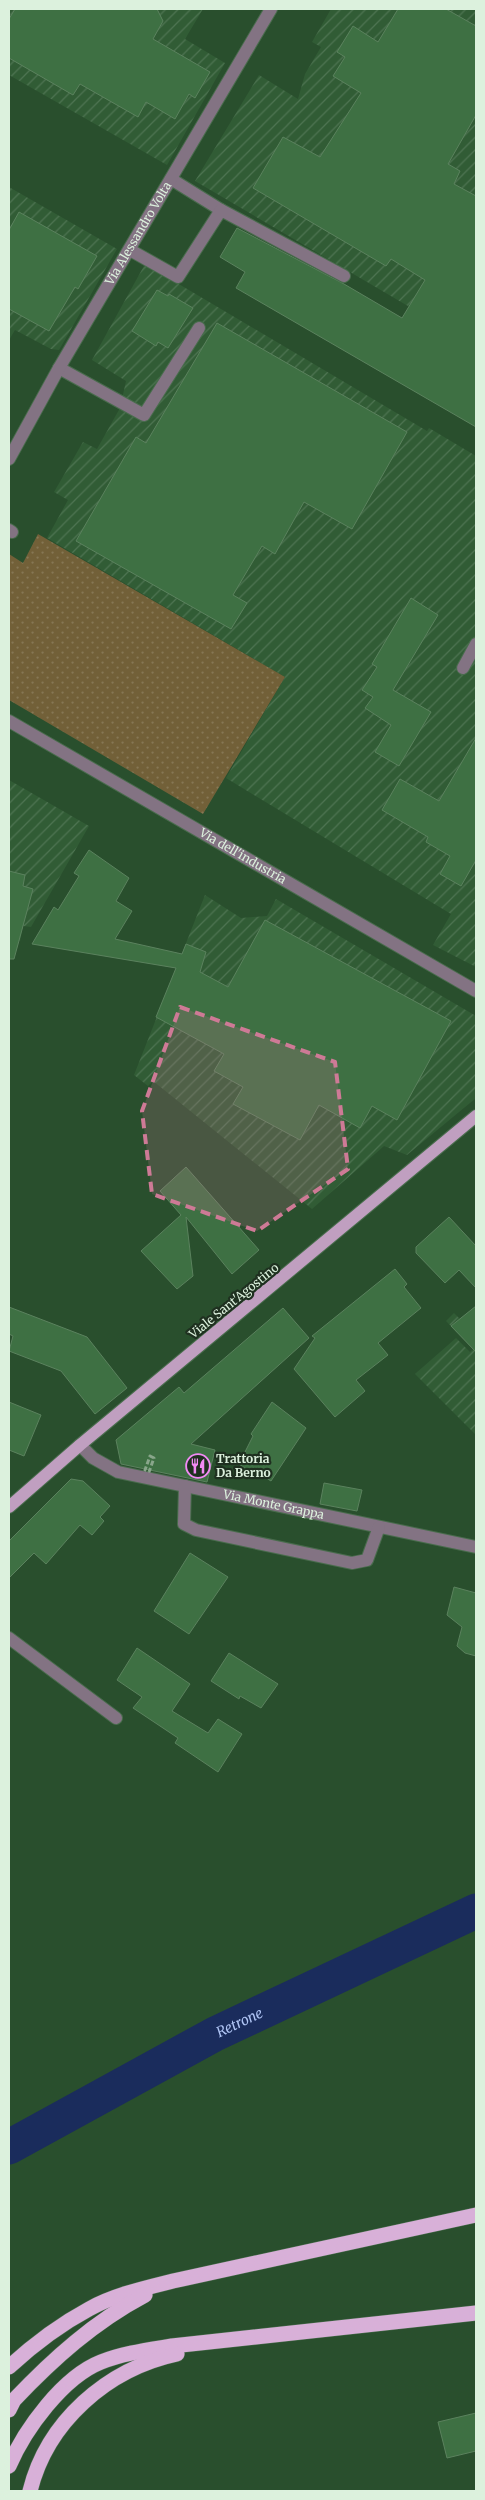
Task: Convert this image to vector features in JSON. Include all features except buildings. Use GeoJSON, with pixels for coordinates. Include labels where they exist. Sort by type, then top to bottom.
{"type":"FeatureCollection","features":[{"type":"Feature","properties":{"kind":"highway"},"geometry":{"type":"LineString","coordinates":[[9,2367],[49,2335],[90,2308],[128,2293],[172,2281],[476,2215]]}},
{"type":"Feature","properties":{"kind":"highway"},"geometry":{"type":"LineString","coordinates":[[9,2410],[14,2400],[63,2351],[129,2303],[172,2281]]}},
{"type":"Feature","properties":{"kind":"highway"},"geometry":{"type":"LineString","coordinates":[[9,2466],[33,2426],[52,2400],[74,2379],[99,2363],[125,2354],[172,2346],[476,2313]]}},
{"type":"Feature","properties":{"kind":"highway"},"geometry":{"type":"LineString","coordinates":[[30,2491],[40,2459],[56,2432],[77,2408],[106,2384],[132,2370],[165,2356],[242,2339]]}},
{"type":"Feature","properties":{"kind":"main road","name":"Viale Sant'Agostino"},"geometry":{"type":"LineString","coordinates":[[9,1507],[80,1445],[476,1116]]}},
{"type":"Feature","properties":{"kind":"street","name":"Via Alessandro Volta"},"geometry":{"type":"LineString","coordinates":[[9,459],[59,368],[271,9]]}},
{"type":"Feature","properties":{"kind":"street"},"geometry":{"type":"LineString","coordinates":[[171,179],[221,210],[344,276]]}},
{"type":"Feature","properties":{"kind":"street"},"geometry":{"type":"LineString","coordinates":[[130,250],[178,276],[221,210]]}},
{"type":"Feature","properties":{"kind":"street"},"geometry":{"type":"LineString","coordinates":[[59,368],[144,415],[199,328]]}},
{"type":"Feature","properties":{"kind":"street"},"geometry":{"type":"LineString","coordinates":[[463,668],[476,644]]}},
{"type":"Feature","properties":{"kind":"street","name":"Via dell'industria"},"geometry":{"type":"LineString","coordinates":[[9,721],[476,991]]}},
{"type":"Feature","properties":{"kind":"street","name":"Via Monte Grappa"},"geometry":{"type":"LineString","coordinates":[[80,1445],[93,1458],[118,1472],[476,1547]]}},
{"type":"Feature","properties":{"kind":"street"},"geometry":{"type":"LineString","coordinates":[[185,1486],[184,1524],[196,1530],[352,1563],[367,1560],[379,1527]]}},
{"type":"Feature","properties":{"kind":"street"},"geometry":{"type":"LineString","coordinates":[[9,1638],[116,1718]]}},
{"type":"Feature","properties":{"kind":"highlighted area"},"geometry":{"type":"Polygon","coordinates":[[[180,1007],[335,1062],[348,1169],[257,1231],[152,1194],[142,1111],[180,1007]]]}},
{"type":"Feature","properties":{"kind":"shaded area"},"geometry":{"type":"Polygon","coordinates":[[[9,9],[203,9],[185,39],[225,63],[167,165],[9,75],[9,9]]]}},
{"type":"Feature","properties":{"kind":"shaded area"},"geometry":{"type":"Polygon","coordinates":[[[331,9],[476,9],[476,346],[195,181],[259,75],[298,99],[305,74],[321,47],[312,42],[331,9]]]}},
{"type":"Feature","properties":{"kind":"shaded area"},"geometry":{"type":"Polygon","coordinates":[[[9,187],[117,249],[59,350],[51,349],[15,330],[9,340],[9,187]]]}},
{"type":"Feature","properties":{"kind":"shaded area"},"geometry":{"type":"Polygon","coordinates":[[[145,264],[427,431],[429,428],[476,456],[476,967],[433,945],[451,914],[226,778],[285,677],[47,538],[68,500],[54,492],[83,442],[97,449],[120,408],[126,381],[92,360],[145,264]]]}},
{"type":"Feature","properties":{"kind":"shaded area"},"geometry":{"type":"Polygon","coordinates":[[[38,534],[285,677],[203,814],[9,700],[9,554],[23,563],[38,534]]]}},
{"type":"Feature","properties":{"kind":"shaded area"},"geometry":{"type":"Polygon","coordinates":[[[9,780],[89,826],[31,927],[23,926],[20,941],[9,939],[9,780]]]}},
{"type":"Feature","properties":{"kind":"shaded area"},"geometry":{"type":"Polygon","coordinates":[[[205,895],[241,918],[267,916],[276,899],[476,1016],[476,1098],[407,1155],[384,1146],[312,1209],[153,1081],[148,1086],[134,1075],[205,895]]]}},
{"type":"Feature","properties":{"kind":"shaded area"},"geometry":{"type":"Polygon","coordinates":[[[476,1306],[476,1435],[415,1374],[456,1338],[470,1352],[473,1349],[446,1321],[454,1313],[460,1319],[476,1306]]]}},
{"type":"Feature","properties":{"kind":"waterway","name":"Retrone"},"geometry":{"type":"LineString","coordinates":[[9,2147],[215,2034],[476,1911]]}},
{"type":"Feature","properties":{"kind":"place","name":"Trattoria Da Berno"},"geometry":{"type":"Point","coordinates":[198,1466]}}]}
